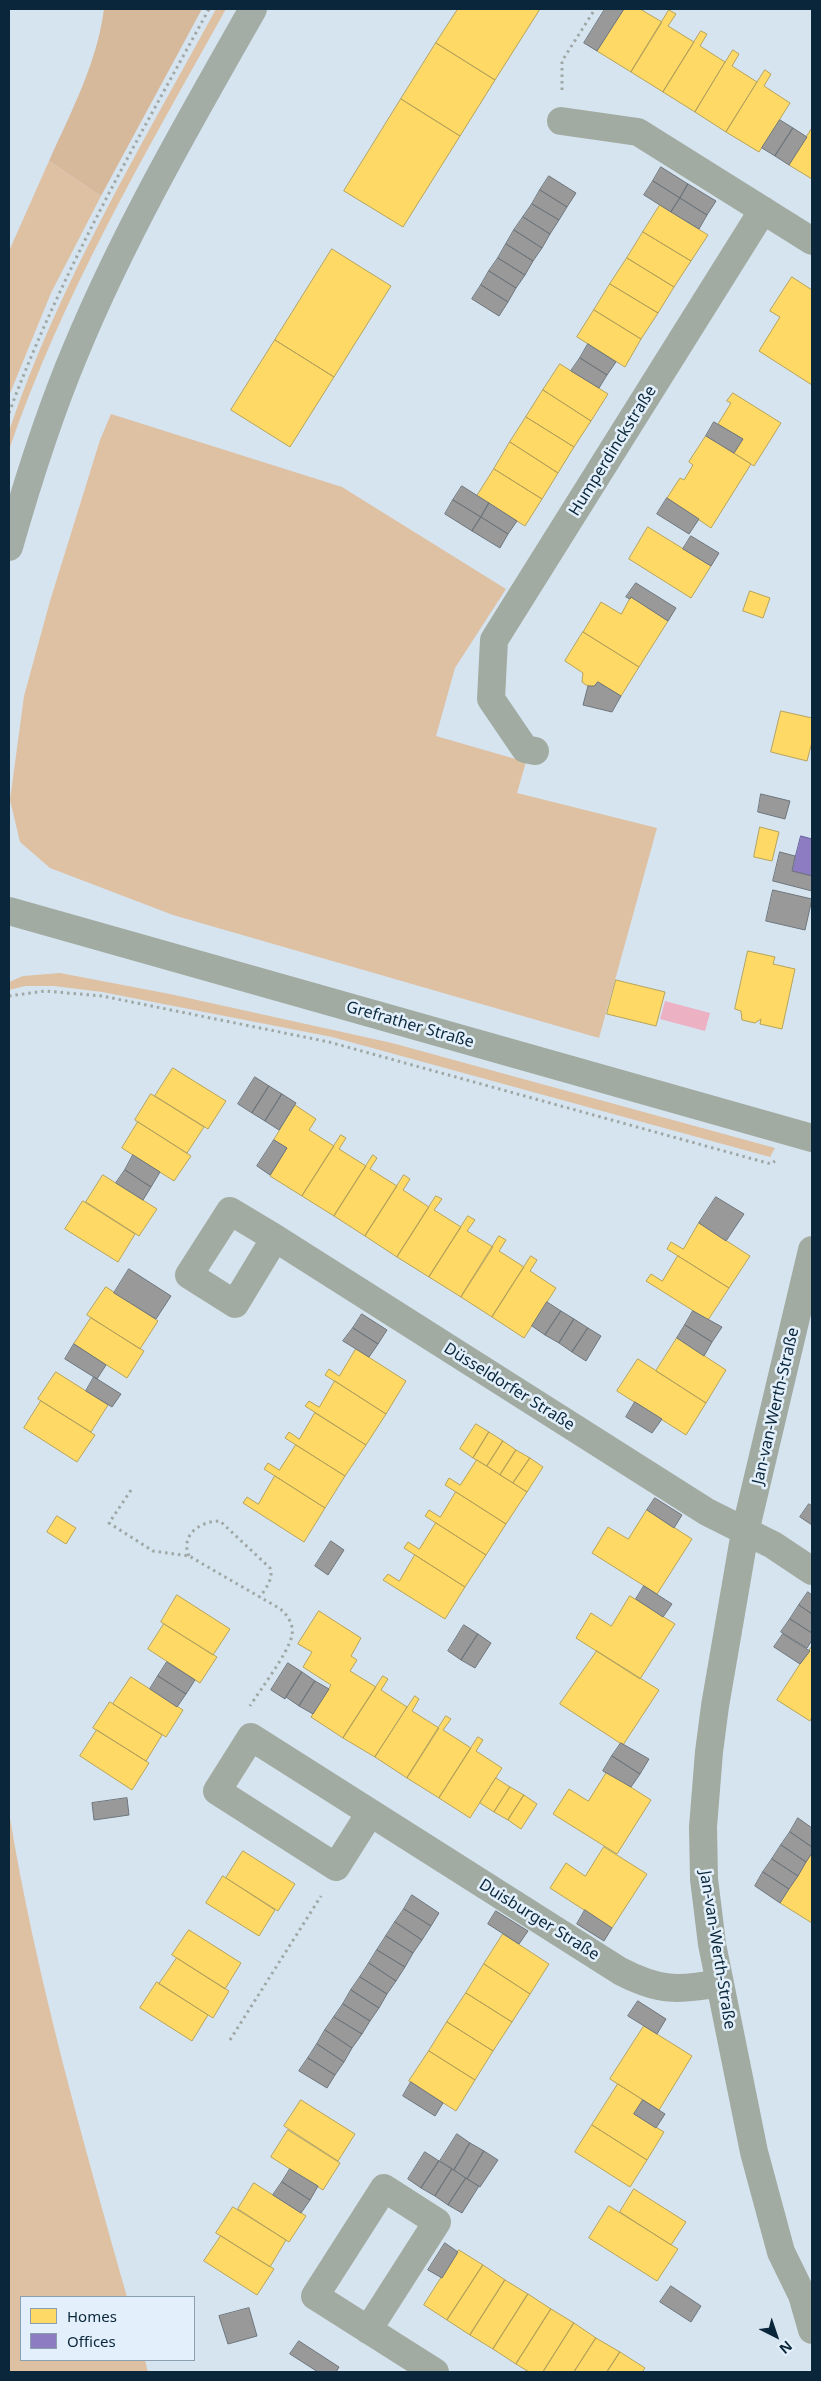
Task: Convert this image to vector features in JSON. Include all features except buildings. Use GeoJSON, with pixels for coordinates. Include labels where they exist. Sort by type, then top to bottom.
{"type":"FeatureCollection","features":[{"type":"Feature","properties":{"kind":"main road"},"geometry":{"type":"LineString","coordinates":[[9,547],[44,434],[76,350],[156,182],[253,9]]}},
{"type":"Feature","properties":{"kind":"street"},"geometry":{"type":"LineString","coordinates":[[561,121],[638,132],[812,241]]}},
{"type":"Feature","properties":{"kind":"street","name":"Humperdinckstraße"},"geometry":{"type":"LineString","coordinates":[[535,751],[525,749],[491,700],[494,640],[763,210]]}},
{"type":"Feature","properties":{"kind":"street","name":"Grefrather Straße"},"geometry":{"type":"LineString","coordinates":[[9,911],[812,1138]]}},
{"type":"Feature","properties":{"kind":"street","name":"Düsseldorfer Straße"},"geometry":{"type":"LineString","coordinates":[[275,1238],[707,1512],[746,1532]]}},
{"type":"Feature","properties":{"kind":"street","name":"Jan-van-Werth-Straße"},"geometry":{"type":"LineString","coordinates":[[812,1250],[746,1532],[715,1706],[704,1811],[704,1879],[720,1983],[768,2206],[781,2252],[807,2293],[812,2330]]}},
{"type":"Feature","properties":{"kind":"street"},"geometry":{"type":"LineString","coordinates":[[746,1532],[773,1545],[812,1571]]}},
{"type":"Feature","properties":{"kind":"street"},"geometry":{"type":"LineString","coordinates":[[251,1737],[217,1791],[336,1867],[370,1813]]}},
{"type":"Feature","properties":{"kind":"street","name":"Duisburger Straße"},"geometry":{"type":"LineString","coordinates":[[251,1737],[595,1956],[638,1981],[664,1989],[681,1990],[720,1983]]}},
{"type":"Feature","properties":{"kind":"street"},"geometry":{"type":"LineString","coordinates":[[368,2330],[437,2222],[384,2188],[315,2296],[424,2369]]}},
{"type":"Feature","properties":{"kind":"path"},"geometry":{"type":"LineString","coordinates":[[561,121],[562,61],[594,9]]}},
{"type":"Feature","properties":{"kind":"path"},"geometry":{"type":"LineString","coordinates":[[9,996],[45,991],[102,996],[329,1042],[771,1164],[812,1138]]}},
{"type":"Feature","properties":{"kind":"path"},"geometry":{"type":"LineString","coordinates":[[131,1490],[109,1523],[153,1551],[189,1556],[285,1612],[290,1621],[293,1632],[289,1644],[246,1712],[251,1737]]}},
{"type":"Feature","properties":{"kind":"path"},"geometry":{"type":"LineString","coordinates":[[189,1556],[185,1547],[186,1539],[192,1531],[212,1521],[220,1521],[270,1568],[271,1579],[260,1597]]}},
{"type":"Feature","properties":{"kind":"path"},"geometry":{"type":"LineString","coordinates":[[230,2040],[330,1881],[336,1867]]}},
{"type":"Feature","properties":{"kind":"shaded area"},"geometry":{"type":"Polygon","coordinates":[[[104,9],[202,9],[101,196],[49,161],[74,106],[96,49],[104,9]]]}},
{"type":"Feature","properties":{"kind":"shaded area"},"geometry":{"type":"Polygon","coordinates":[[[216,9],[226,9],[107,225],[54,336],[30,392],[9,450],[9,431],[29,376],[52,322],[103,216],[216,9]]]}},
{"type":"Feature","properties":{"kind":"shaded area"},"geometry":{"type":"Polygon","coordinates":[[[49,161],[101,196],[51,293],[9,396],[9,251],[49,161]]]}},
{"type":"Feature","properties":{"kind":"shaded area"},"geometry":{"type":"Polygon","coordinates":[[[111,414],[342,487],[506,589],[455,668],[436,736],[526,762],[517,793],[657,828],[599,1038],[173,915],[50,868],[20,842],[10,800],[24,696],[50,601],[100,440],[111,414]]]}},
{"type":"Feature","properties":{"kind":"shaded area"},"geometry":{"type":"Polygon","coordinates":[[[60,973],[170,994],[392,1043],[775,1148],[770,1157],[332,1037],[102,992],[54,986],[25,986],[9,990],[9,982],[23,976],[60,973]]]}},
{"type":"Feature","properties":{"kind":"shaded area"},"geometry":{"type":"Polygon","coordinates":[[[665,1001],[710,1013],[705,1031],[660,1019],[665,1001]]]}},
{"type":"Feature","properties":{"kind":"shaded area"},"geometry":{"type":"Polygon","coordinates":[[[9,1812],[32,1935],[46,1996],[77,2117],[127,2296],[20,2296],[20,2361],[145,2361],[148,2372],[9,2372],[9,1812]]]}}]}
